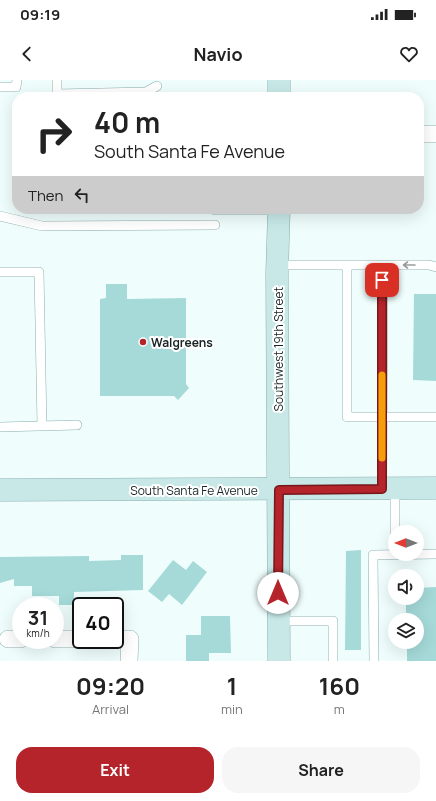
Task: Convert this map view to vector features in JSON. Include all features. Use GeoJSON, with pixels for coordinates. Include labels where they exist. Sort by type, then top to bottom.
{"type":"FeatureCollection","features":[{"type":"Feature","properties":{"kind":"street"},"geometry":{"type":"LineString","coordinates":[[279,80],[279,92]]}},
{"type":"Feature","properties":{"kind":"street"},"geometry":{"type":"LineString","coordinates":[[424,134],[436,134]]}},
{"type":"Feature","properties":{"kind":"street","name":"Southwest 19th Street"},"geometry":{"type":"LineString","coordinates":[[279,214],[277,265],[279,661]]}},
{"type":"Feature","properties":{"kind":"street","name":"South Santa Fe Avenue"},"geometry":{"type":"LineString","coordinates":[[0,490],[279,490],[436,488]]}},
{"type":"Feature","properties":{"kind":"street"},"geometry":{"type":"LineString","coordinates":[[124,644],[130,661]]}},
{"type":"Feature","properties":{"kind":"lane"},"geometry":{"type":"LineString","coordinates":[[0,87],[16,87],[17,80]]}},
{"type":"Feature","properties":{"kind":"lane"},"geometry":{"type":"LineString","coordinates":[[56,80],[57,92]]}},
{"type":"Feature","properties":{"kind":"lane"},"geometry":{"type":"LineString","coordinates":[[146,92],[157,86]]}},
{"type":"Feature","properties":{"kind":"lane"},"geometry":{"type":"LineString","coordinates":[[0,216],[42,226],[215,225]]}},
{"type":"Feature","properties":{"kind":"lane"},"geometry":{"type":"LineString","coordinates":[[277,265],[429,265],[436,267]]}},
{"type":"Feature","properties":{"kind":"lane"},"geometry":{"type":"LineString","coordinates":[[347,265],[347,417],[436,417]]}},
{"type":"Feature","properties":{"kind":"lane"},"geometry":{"type":"LineString","coordinates":[[382,265],[381,417],[391,525]]}},
{"type":"Feature","properties":{"kind":"lane"},"geometry":{"type":"LineString","coordinates":[[0,272],[39,272],[42,426]]}},
{"type":"Feature","properties":{"kind":"lane"},"geometry":{"type":"LineString","coordinates":[[0,427],[77,425]]}},
{"type":"Feature","properties":{"kind":"lane"},"geometry":{"type":"LineString","coordinates":[[424,554],[436,554]]}},
{"type":"Feature","properties":{"kind":"lane"},"geometry":{"type":"LineString","coordinates":[[374,661],[373,555],[388,555]]}},
{"type":"Feature","properties":{"kind":"lane"},"geometry":{"type":"LineString","coordinates":[[278,621],[333,621],[333,661]]}},
{"type":"Feature","properties":{"kind":"building","name":"Walgreens"},"geometry":{"type":"Polygon","coordinates":[[[106,284],[127,284],[127,299],[186,298],[186,384],[189,388],[178,400],[174,396],[100,396],[100,299],[106,298],[106,284]]]}},
{"type":"Feature","properties":{"kind":"building"},"geometry":{"type":"Polygon","coordinates":[[[414,294],[436,294],[436,381],[413,380],[414,294]]]}},
{"type":"Feature","properties":{"kind":"building"},"geometry":{"type":"Polygon","coordinates":[[[361,550],[361,650],[345,650],[346,551],[361,550]]]}},
{"type":"Feature","properties":{"kind":"building"},"geometry":{"type":"Polygon","coordinates":[[[121,555],[143,555],[143,590],[74,592],[74,597],[72,597],[72,605],[64,605],[64,597],[32,596],[32,586],[14,586],[14,579],[0,583],[0,557],[89,556],[89,561],[121,560],[121,555]]]}},
{"type":"Feature","properties":{"kind":"building"},"geometry":{"type":"Polygon","coordinates":[[[173,560],[186,570],[193,561],[207,572],[182,605],[169,594],[162,602],[148,591],[173,560]]]}},
{"type":"Feature","properties":{"kind":"building"},"geometry":{"type":"Polygon","coordinates":[[[436,587],[436,661],[407,661],[407,649],[424,649],[424,613],[406,613],[406,605],[424,605],[424,588],[436,587]]]}},
{"type":"Feature","properties":{"kind":"building"},"geometry":{"type":"Polygon","coordinates":[[[201,616],[230,616],[231,653],[209,653],[209,661],[186,661],[186,635],[201,635],[201,616]]]}},
{"type":"Feature","properties":{"kind":"slow traffic"},"geometry":{"type":"LineString","coordinates":[[382,375],[382,458]]}},
{"type":"Feature","properties":{"kind":"place","name":"Walgreens"},"geometry":{"type":"Point","coordinates":[143,342]}},
{"type":"Feature","properties":{"kind":"route"},"geometry":{"type":"LineString","coordinates":[[278,593],[279,490],[382,489],[382,280]]}}]}
